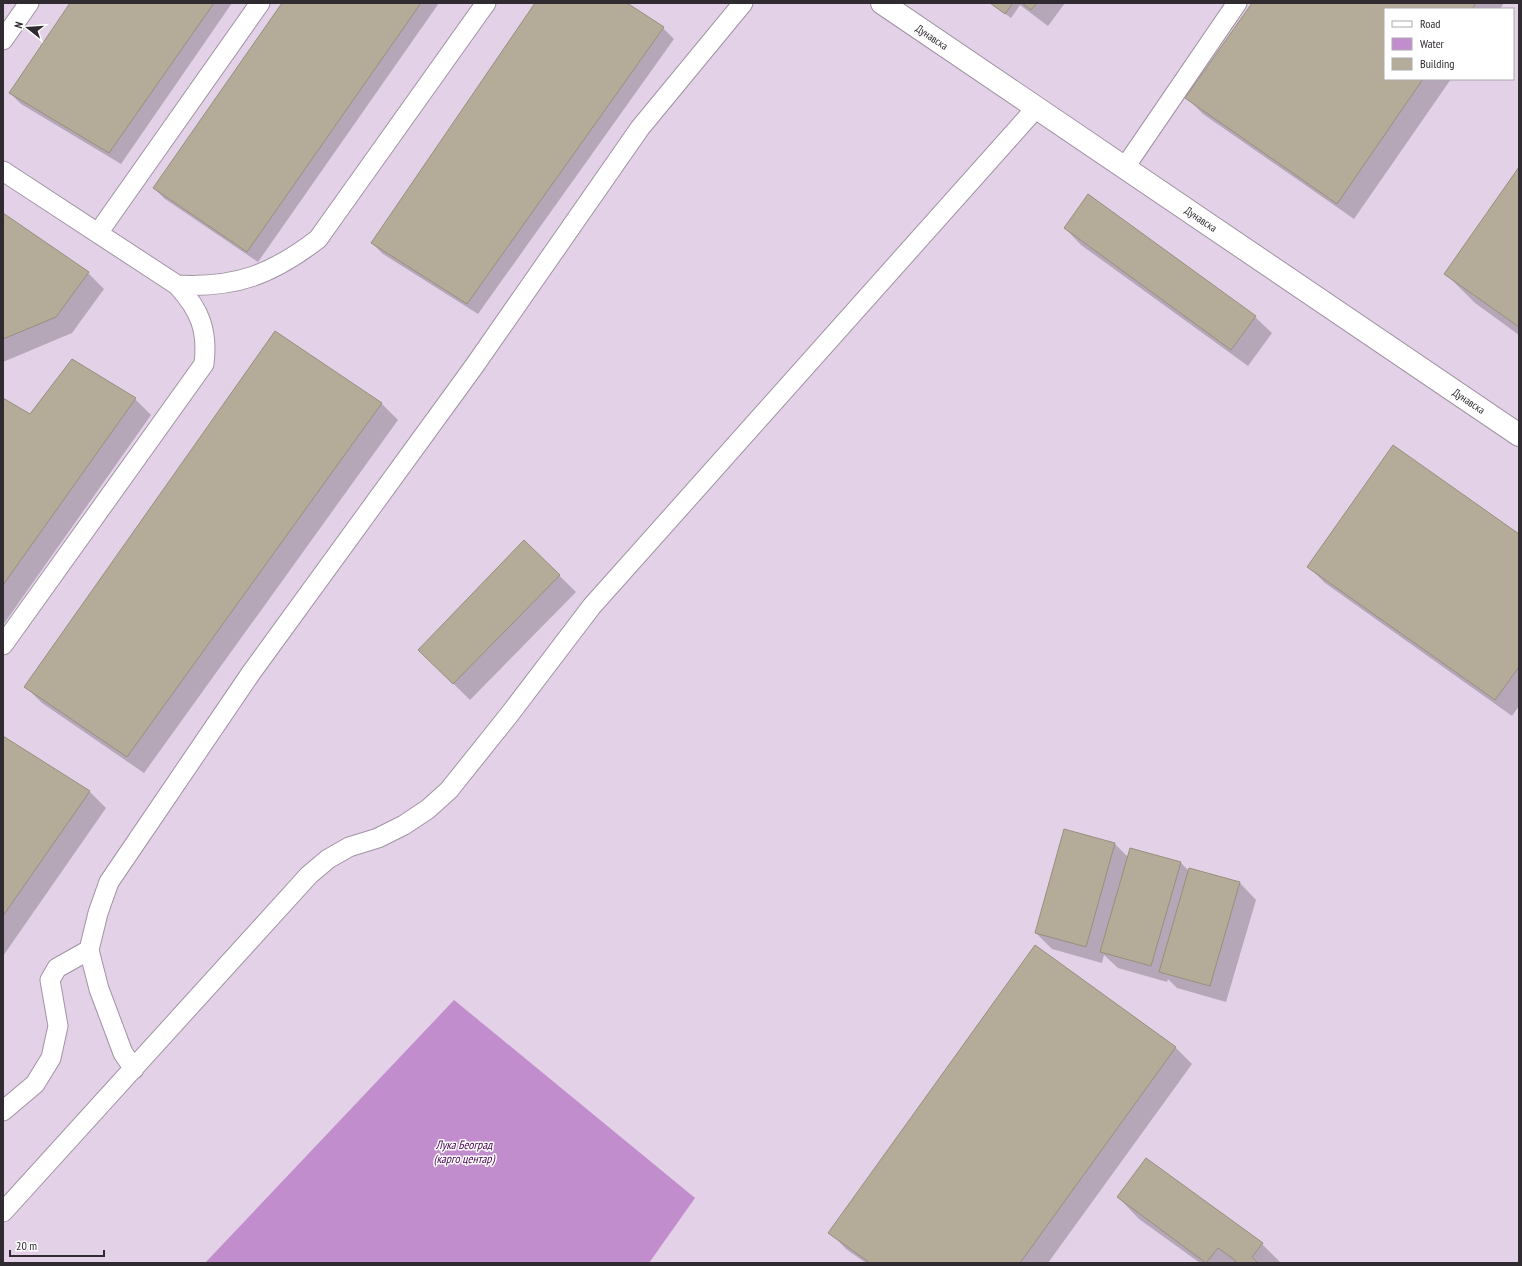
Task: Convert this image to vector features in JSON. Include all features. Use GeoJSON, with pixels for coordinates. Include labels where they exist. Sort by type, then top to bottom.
{"type":"FeatureCollection","features":[{"type":"Feature","properties":{"kind":"street","name":"Дунавска"},"geometry":{"type":"LineString","coordinates":[[882,3],[1519,435]]}},
{"type":"Feature","properties":{"kind":"lane"},"geometry":{"type":"LineString","coordinates":[[3,40],[29,3]]}},
{"type":"Feature","properties":{"kind":"lane"},"geometry":{"type":"LineString","coordinates":[[98,233],[260,3]]}},
{"type":"Feature","properties":{"kind":"lane"},"geometry":{"type":"LineString","coordinates":[[177,284],[198,286],[241,280],[275,267],[294,257],[318,239],[486,3]]}},
{"type":"Feature","properties":{"kind":"lane"},"geometry":{"type":"LineString","coordinates":[[134,1069],[124,1053],[99,989],[89,950],[98,913],[109,882],[251,674],[476,365],[640,128],[743,3]]}},
{"type":"Feature","properties":{"kind":"lane"},"geometry":{"type":"LineString","coordinates":[[1125,167],[1237,3]]}},
{"type":"Feature","properties":{"kind":"lane"},"geometry":{"type":"LineString","coordinates":[[3,1212],[309,875],[328,859],[350,847],[378,838],[404,825],[428,809],[449,790],[509,715],[592,606],[1036,108]]}},
{"type":"Feature","properties":{"kind":"lane"},"geometry":{"type":"LineString","coordinates":[[3,170],[177,284],[189,298],[198,314],[204,332],[206,348],[204,364],[3,645]]}},
{"type":"Feature","properties":{"kind":"lane"},"geometry":{"type":"LineString","coordinates":[[3,1111],[35,1084],[51,1058],[58,1026],[50,980],[57,968],[89,950]]}},
{"type":"Feature","properties":{"kind":"shaded area"},"geometry":{"type":"Polygon","coordinates":[[[3,3],[1519,3],[1519,1263],[3,1263],[3,3]]]}},
{"type":"Feature","properties":{"kind":"water","name":"Лука Београд (карго центар)"},"geometry":{"type":"Polygon","coordinates":[[[454,1000],[695,1198],[649,1263],[205,1263],[454,1000]]]}},
{"type":"Feature","properties":{"kind":"building"},"geometry":{"type":"Polygon","coordinates":[[[70,3],[214,3],[109,153],[9,93],[70,3]]]}},
{"type":"Feature","properties":{"kind":"building"},"geometry":{"type":"Polygon","coordinates":[[[282,3],[421,3],[247,252],[153,188],[282,3]]]}},
{"type":"Feature","properties":{"kind":"building"},"geometry":{"type":"Polygon","coordinates":[[[535,3],[627,3],[664,27],[467,304],[371,243],[535,3]]]}},
{"type":"Feature","properties":{"kind":"building"},"geometry":{"type":"Polygon","coordinates":[[[990,3],[1013,3],[1005,14],[990,3]]]}},
{"type":"Feature","properties":{"kind":"building"},"geometry":{"type":"Polygon","coordinates":[[[1022,3],[1037,3],[1031,10],[1022,3]]]}},
{"type":"Feature","properties":{"kind":"building"},"geometry":{"type":"Polygon","coordinates":[[[1252,3],[1476,3],[1473,8],[1384,8],[1384,80],[1422,80],[1337,204],[1185,98],[1252,3]]]}},
{"type":"Feature","properties":{"kind":"building"},"geometry":{"type":"Polygon","coordinates":[[[1519,167],[1519,327],[1444,274],[1519,167]]]}},
{"type":"Feature","properties":{"kind":"building"},"geometry":{"type":"Polygon","coordinates":[[[1088,194],[1256,316],[1231,350],[1064,228],[1088,194]]]}},
{"type":"Feature","properties":{"kind":"building"},"geometry":{"type":"Polygon","coordinates":[[[3,213],[89,272],[56,317],[3,339],[3,213]]]}},
{"type":"Feature","properties":{"kind":"building"},"geometry":{"type":"Polygon","coordinates":[[[275,331],[382,403],[127,757],[24,687],[275,331]]]}},
{"type":"Feature","properties":{"kind":"building"},"geometry":{"type":"Polygon","coordinates":[[[72,359],[136,398],[3,585],[3,398],[30,414],[72,359]]]}},
{"type":"Feature","properties":{"kind":"building"},"geometry":{"type":"Polygon","coordinates":[[[1393,445],[1519,534],[1519,667],[1495,700],[1307,567],[1393,445]]]}},
{"type":"Feature","properties":{"kind":"building"},"geometry":{"type":"Polygon","coordinates":[[[524,540],[560,575],[453,684],[418,650],[524,540]]]}},
{"type":"Feature","properties":{"kind":"building"},"geometry":{"type":"Polygon","coordinates":[[[3,736],[90,791],[3,916],[3,736]]]}},
{"type":"Feature","properties":{"kind":"building"},"geometry":{"type":"Polygon","coordinates":[[[1064,829],[1115,843],[1086,947],[1035,933],[1064,829]]]}},
{"type":"Feature","properties":{"kind":"building"},"geometry":{"type":"Polygon","coordinates":[[[1130,848],[1181,862],[1151,966],[1100,952],[1130,848]]]}},
{"type":"Feature","properties":{"kind":"building"},"geometry":{"type":"Polygon","coordinates":[[[1189,868],[1240,882],[1210,986],[1159,972],[1189,868]]]}},
{"type":"Feature","properties":{"kind":"building"},"geometry":{"type":"Polygon","coordinates":[[[1035,945],[1176,1047],[1020,1263],[870,1263],[828,1233],[1035,945]]]}},
{"type":"Feature","properties":{"kind":"building"},"geometry":{"type":"Polygon","coordinates":[[[1146,1158],[1263,1243],[1252,1257],[1258,1263],[1235,1263],[1236,1261],[1218,1248],[1206,1263],[1117,1197],[1146,1158]]]}}]}
